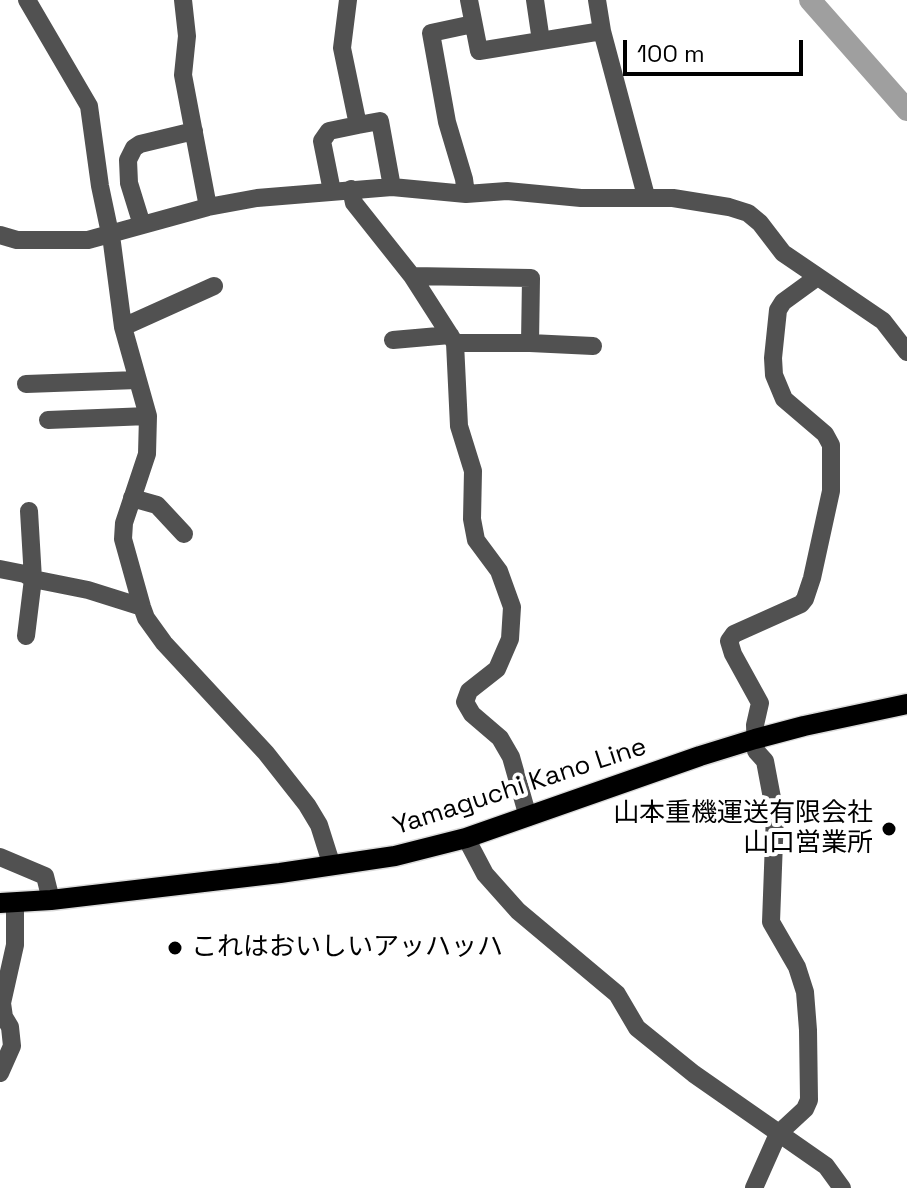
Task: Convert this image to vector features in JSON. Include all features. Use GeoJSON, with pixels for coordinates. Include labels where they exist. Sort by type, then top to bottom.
{"type":"FeatureCollection","features":[{"type":"Feature","properties":{"kind":"main road","name":"Yamaguchi Kano Line"},"geometry":{"type":"LineString","coordinates":[[8,903],[395,856],[466,838],[755,739],[907,704]]}},
{"type":"Feature","properties":{"kind":"street"},"geometry":{"type":"LineString","coordinates":[[27,0],[89,106],[123,327],[148,416],[147,454],[124,523],[123,539],[142,607],[164,643],[266,753],[307,805],[319,825],[332,866]]}},
{"type":"Feature","properties":{"kind":"street"},"geometry":{"type":"LineString","coordinates":[[183,0],[187,36],[183,75],[208,207]]}},
{"type":"Feature","properties":{"kind":"street"},"geometry":{"type":"LineString","coordinates":[[348,0],[342,48],[358,125]]}},
{"type":"Feature","properties":{"kind":"street"},"geometry":{"type":"LineString","coordinates":[[469,0],[479,51],[602,31]]}},
{"type":"Feature","properties":{"kind":"street"},"geometry":{"type":"LineString","coordinates":[[535,0],[541,41]]}},
{"type":"Feature","properties":{"kind":"street"},"geometry":{"type":"LineString","coordinates":[[597,0],[602,31],[646,196]]}},
{"type":"Feature","properties":{"kind":"street"},"geometry":{"type":"LineString","coordinates":[[466,194],[447,122],[431,33],[473,24]]}},
{"type":"Feature","properties":{"kind":"street"},"geometry":{"type":"LineString","coordinates":[[332,191],[322,141],[329,131],[380,121],[392,187]]}},
{"type":"Feature","properties":{"kind":"street"},"geometry":{"type":"LineString","coordinates":[[142,225],[129,183],[128,160],[134,148],[194,131]]}},
{"type":"Feature","properties":{"kind":"street"},"geometry":{"type":"LineString","coordinates":[[0,235],[17,240],[88,240],[208,207],[257,198],[392,187],[466,194],[507,191],[581,198],[646,196],[715,204],[748,213],[760,223],[783,253],[883,321],[907,352]]}},
{"type":"Feature","properties":{"kind":"street"},"geometry":{"type":"LineString","coordinates":[[351,189],[354,203],[412,276],[453,339],[459,426],[473,471],[472,519],[476,540],[499,571],[512,607],[510,639],[497,669],[469,691],[465,702],[472,714],[500,738],[511,757],[528,817]]}},
{"type":"Feature","properties":{"kind":"street"},"geometry":{"type":"LineString","coordinates":[[412,276],[531,278],[530,343]]}},
{"type":"Feature","properties":{"kind":"street"},"geometry":{"type":"LineString","coordinates":[[754,1188],[778,1134],[805,1109],[809,1100],[808,1030],[805,992],[797,967],[771,922],[775,814],[765,761],[756,751],[755,725],[760,703],[729,641],[734,634],[801,604],[812,578],[831,491],[831,445],[825,434],[784,399],[774,375],[778,310],[783,302],[816,278]]}},
{"type":"Feature","properties":{"kind":"street"},"geometry":{"type":"LineString","coordinates":[[123,327],[214,286]]}},
{"type":"Feature","properties":{"kind":"street"},"geometry":{"type":"LineString","coordinates":[[393,340],[453,339],[593,346]]}},
{"type":"Feature","properties":{"kind":"street"},"geometry":{"type":"LineString","coordinates":[[26,384],[137,380]]}},
{"type":"Feature","properties":{"kind":"street"},"geometry":{"type":"LineString","coordinates":[[48,420],[148,416]]}},
{"type":"Feature","properties":{"kind":"street"},"geometry":{"type":"LineString","coordinates":[[132,498],[157,505],[184,534]]}},
{"type":"Feature","properties":{"kind":"street"},"geometry":{"type":"LineString","coordinates":[[26,636],[33,579],[29,511]]}},
{"type":"Feature","properties":{"kind":"street"},"geometry":{"type":"LineString","coordinates":[[0,569],[88,590],[142,607]]}},
{"type":"Feature","properties":{"kind":"street"},"geometry":{"type":"LineString","coordinates":[[466,838],[477,861],[518,911],[617,994],[637,1028],[694,1074],[826,1166],[842,1188]]}},
{"type":"Feature","properties":{"kind":"street"},"geometry":{"type":"LineString","coordinates":[[0,857],[45,876],[51,900]]}},
{"type":"Feature","properties":{"kind":"street"},"geometry":{"type":"LineString","coordinates":[[0,1073],[12,1046],[2,1003],[15,945],[8,903]]}},
{"type":"Feature","properties":{"kind":"waterway"},"geometry":{"type":"LineString","coordinates":[[810,0],[907,110]]}},
{"type":"Feature","properties":{"kind":"place","name":"山本重機運送有限会社 山口営業所"},"geometry":{"type":"Point","coordinates":[889,829]}},
{"type":"Feature","properties":{"kind":"place","name":"これはおいしいアッハッハ"},"geometry":{"type":"Point","coordinates":[175,948]}}]}
